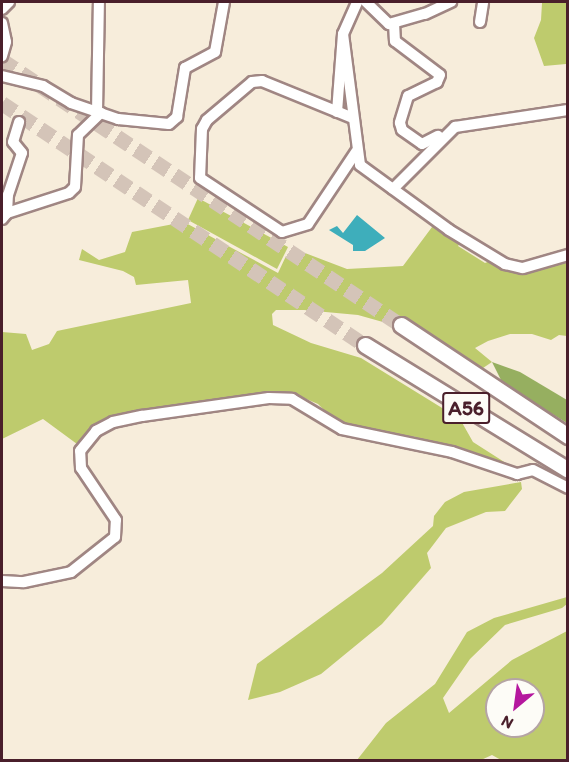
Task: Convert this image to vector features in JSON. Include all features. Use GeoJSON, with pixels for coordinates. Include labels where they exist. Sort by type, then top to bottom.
{"type":"FeatureCollection","features":[{"type":"Feature","properties":{"kind":"highway","name":"A56"},"geometry":{"type":"LineString","coordinates":[[401,325],[567,436]]}},
{"type":"Feature","properties":{"kind":"highway","name":"A56"},"geometry":{"type":"LineString","coordinates":[[365,345],[567,470]]}},
{"type":"Feature","properties":{"kind":"street"},"geometry":{"type":"LineString","coordinates":[[2,9],[9,2]]}},
{"type":"Feature","properties":{"kind":"street"},"geometry":{"type":"LineString","coordinates":[[4,216],[69,193],[75,187],[78,135],[99,112],[99,2]]}},
{"type":"Feature","properties":{"kind":"street"},"geometry":{"type":"LineString","coordinates":[[2,76],[43,86],[70,103],[99,112],[162,125],[174,121],[185,68],[215,52],[224,2]]}},
{"type":"Feature","properties":{"kind":"street"},"geometry":{"type":"LineString","coordinates":[[337,112],[343,34],[357,2]]}},
{"type":"Feature","properties":{"kind":"street"},"geometry":{"type":"LineString","coordinates":[[366,2],[382,20],[394,23],[451,2]]}},
{"type":"Feature","properties":{"kind":"street"},"geometry":{"type":"LineString","coordinates":[[480,22],[483,2]]}},
{"type":"Feature","properties":{"kind":"street"},"geometry":{"type":"LineString","coordinates":[[2,23],[6,42],[2,56]]}},
{"type":"Feature","properties":{"kind":"street"},"geometry":{"type":"LineString","coordinates":[[394,23],[395,41],[440,75],[437,82],[408,96],[400,123],[402,130],[422,144],[444,136]]}},
{"type":"Feature","properties":{"kind":"street"},"geometry":{"type":"LineString","coordinates":[[343,34],[356,152],[360,165],[505,264],[523,268],[567,255]]}},
{"type":"Feature","properties":{"kind":"street"},"geometry":{"type":"LineString","coordinates":[[353,118],[262,81],[252,82],[207,120],[202,129],[200,178],[273,229],[288,231],[308,224],[356,152]]}},
{"type":"Feature","properties":{"kind":"street"},"geometry":{"type":"LineString","coordinates":[[393,189],[444,136],[462,123],[567,110]]}},
{"type":"Feature","properties":{"kind":"street"},"geometry":{"type":"LineString","coordinates":[[4,216],[8,195],[22,153],[13,142],[19,122]]}},
{"type":"Feature","properties":{"kind":"street"},"geometry":{"type":"LineString","coordinates":[[2,581],[24,582],[71,572],[116,537],[116,520],[81,468],[80,451],[96,431],[113,422],[142,416],[269,398],[292,399],[342,429],[452,452],[517,474],[533,470],[567,488]]}},
{"type":"Feature","properties":{"kind":"green space"},"geometry":{"type":"Polygon","coordinates":[[[567,2],[566,64],[544,66],[534,38],[541,20],[542,3],[567,2]]]}},
{"type":"Feature","properties":{"kind":"green space"},"geometry":{"type":"Polygon","coordinates":[[[198,198],[288,247],[277,269],[188,220],[198,198]]]}},
{"type":"Feature","properties":{"kind":"green space"},"geometry":{"type":"Polygon","coordinates":[[[184,222],[278,273],[286,256],[299,262],[305,253],[347,269],[403,266],[435,223],[461,242],[458,246],[485,263],[490,261],[519,271],[567,259],[567,336],[559,335],[551,340],[532,334],[510,334],[488,341],[475,348],[492,362],[480,370],[400,318],[394,318],[390,324],[358,315],[304,310],[276,310],[272,314],[273,325],[311,343],[361,358],[460,419],[473,442],[509,465],[416,437],[340,426],[318,404],[290,392],[117,414],[102,421],[77,444],[43,419],[2,439],[2,332],[26,334],[32,350],[49,344],[57,331],[191,303],[188,280],[136,285],[134,277],[123,271],[79,260],[82,249],[99,260],[125,252],[132,232],[184,222]]]}},
{"type":"Feature","properties":{"kind":"green space"},"geometry":{"type":"Polygon","coordinates":[[[492,362],[520,372],[567,400],[567,423],[503,384],[492,362]]]}},
{"type":"Feature","properties":{"kind":"green space"},"geometry":{"type":"Polygon","coordinates":[[[521,482],[522,489],[505,511],[486,512],[446,528],[427,553],[431,568],[382,624],[321,674],[280,692],[248,700],[257,664],[382,573],[433,526],[434,516],[445,502],[464,492],[521,482]]]}},
{"type":"Feature","properties":{"kind":"green space"},"geometry":{"type":"Polygon","coordinates":[[[567,597],[567,604],[562,608],[505,625],[470,659],[443,698],[449,713],[485,683],[485,738],[545,738],[545,678],[491,678],[512,660],[567,631],[567,760],[501,760],[492,755],[481,760],[357,760],[386,723],[435,684],[467,632],[494,618],[567,597]]]}},
{"type":"Feature","properties":{"kind":"water"},"geometry":{"type":"Polygon","coordinates":[[[357,215],[385,238],[365,251],[353,251],[353,245],[329,230],[337,226],[343,233],[357,215]]]}},
{"type":"Feature","properties":{"kind":"tunnel"},"geometry":{"type":"LineString","coordinates":[[2,60],[401,325]]}},
{"type":"Feature","properties":{"kind":"tunnel"},"geometry":{"type":"LineString","coordinates":[[2,103],[365,345]]}}]}
